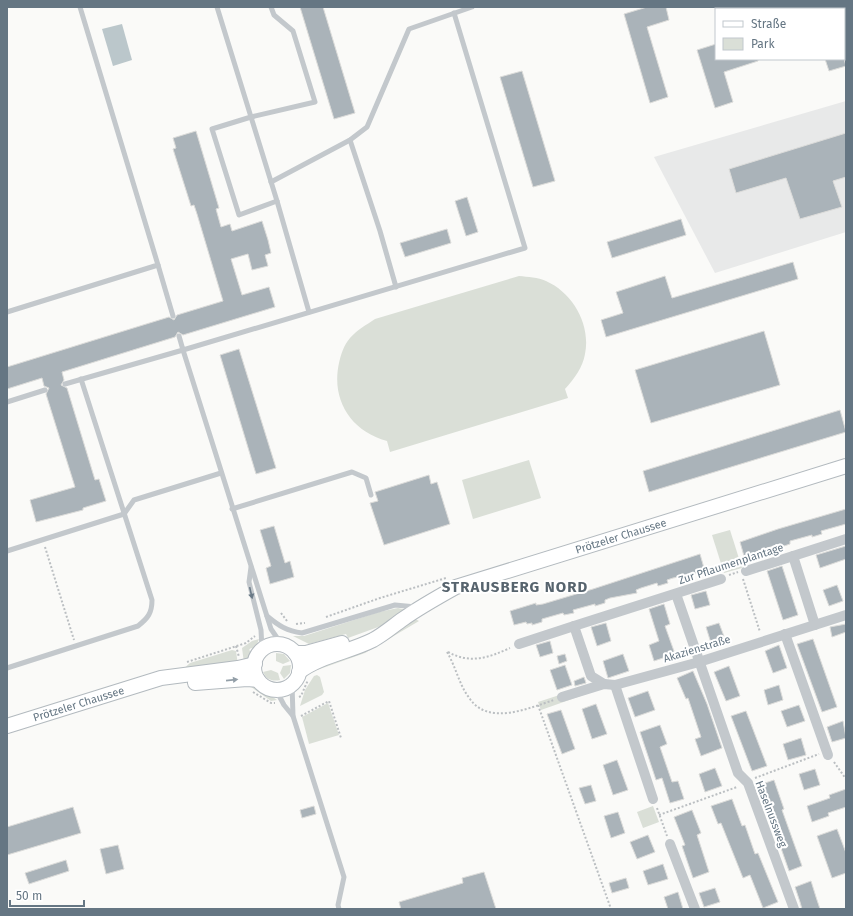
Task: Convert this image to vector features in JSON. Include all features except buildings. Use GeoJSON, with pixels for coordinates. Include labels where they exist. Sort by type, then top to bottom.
{"type":"FeatureCollection","features":[{"type":"Feature","properties":{"kind":"main road","name":"Prötzeler Chaussee"},"geometry":{"type":"LineString","coordinates":[[292,684],[299,672],[312,663],[356,648],[373,640],[402,620],[456,587],[846,466]]}},
{"type":"Feature","properties":{"kind":"main road","name":"Prötzeler Chaussee"},"geometry":{"type":"LineString","coordinates":[[295,653],[306,653],[332,647],[354,640],[402,620]]}},
{"type":"Feature","properties":{"kind":"main road"},"geometry":{"type":"LineString","coordinates":[[258,680],[255,664],[262,649],[272,645],[282,645],[295,653],[299,661],[299,672]]}},
{"type":"Feature","properties":{"kind":"main road","name":"Prötzeler Chaussee"},"geometry":{"type":"LineString","coordinates":[[7,726],[150,683],[161,678],[232,669],[255,664]]}},
{"type":"Feature","properties":{"kind":"main road","name":"Prötzeler Chaussee"},"geometry":{"type":"LineString","coordinates":[[150,683],[190,683],[247,679],[258,680],[266,687],[276,690]]}},
{"type":"Feature","properties":{"kind":"main road"},"geometry":{"type":"LineString","coordinates":[[276,690],[286,688],[292,684]]}},
{"type":"Feature","properties":{"kind":"street","name":"Zur Pflaumenplantage"},"geometry":{"type":"LineString","coordinates":[[743,571],[846,539]]}},
{"type":"Feature","properties":{"kind":"street","name":"Zur Pflaumenplantage"},"geometry":{"type":"LineString","coordinates":[[793,556],[815,625]]}},
{"type":"Feature","properties":{"kind":"street","name":"Zur Pflaumenplantage"},"geometry":{"type":"LineString","coordinates":[[519,644],[721,579]]}},
{"type":"Feature","properties":{"kind":"street","name":"Zur Pflaumenplantage"},"geometry":{"type":"LineString","coordinates":[[676,594],[699,662]]}},
{"type":"Feature","properties":{"kind":"street","name":"Akazienstraße"},"geometry":{"type":"LineString","coordinates":[[562,697],[604,684],[615,685],[699,662],[846,615]]}},
{"type":"Feature","properties":{"kind":"street"},"geometry":{"type":"LineString","coordinates":[[574,626],[591,676],[604,684]]}},
{"type":"Feature","properties":{"kind":"street"},"geometry":{"type":"LineString","coordinates":[[785,634],[828,753]]}},
{"type":"Feature","properties":{"kind":"street","name":"Haselnussweg"},"geometry":{"type":"LineString","coordinates":[[699,662],[738,773],[748,783],[794,909]]}},
{"type":"Feature","properties":{"kind":"street"},"geometry":{"type":"LineString","coordinates":[[615,685],[654,799]]}},
{"type":"Feature","properties":{"kind":"street"},"geometry":{"type":"LineString","coordinates":[[670,844],[695,909]]}},
{"type":"Feature","properties":{"kind":"lane"},"geometry":{"type":"LineString","coordinates":[[80,7],[173,316]]}},
{"type":"Feature","properties":{"kind":"lane"},"geometry":{"type":"LineString","coordinates":[[218,7],[309,312]]}},
{"type":"Feature","properties":{"kind":"lane"},"geometry":{"type":"LineString","coordinates":[[271,7],[274,15],[293,31],[315,102],[251,117],[212,129],[239,214],[277,201]]}},
{"type":"Feature","properties":{"kind":"lane"},"geometry":{"type":"LineString","coordinates":[[271,182],[350,140],[367,127],[409,29],[472,7]]}},
{"type":"Feature","properties":{"kind":"lane"},"geometry":{"type":"LineString","coordinates":[[65,384],[525,248],[454,13]]}},
{"type":"Feature","properties":{"kind":"lane"},"geometry":{"type":"LineString","coordinates":[[350,140],[380,231],[396,287]]}},
{"type":"Feature","properties":{"kind":"lane"},"geometry":{"type":"LineString","coordinates":[[7,312],[158,265]]}},
{"type":"Feature","properties":{"kind":"lane"},"geometry":{"type":"LineString","coordinates":[[179,336],[232,509],[267,616],[274,635],[282,645]]}},
{"type":"Feature","properties":{"kind":"lane"},"geometry":{"type":"LineString","coordinates":[[7,668],[138,626],[148,619],[152,610],[152,600],[81,379]]}},
{"type":"Feature","properties":{"kind":"lane"},"geometry":{"type":"LineString","coordinates":[[7,402],[45,390]]}},
{"type":"Feature","properties":{"kind":"lane"},"geometry":{"type":"LineString","coordinates":[[232,509],[352,472],[366,478],[371,494]]}},
{"type":"Feature","properties":{"kind":"lane"},"geometry":{"type":"LineString","coordinates":[[7,551],[124,514],[134,500],[221,473]]}},
{"type":"Feature","properties":{"kind":"lane"},"geometry":{"type":"LineString","coordinates":[[251,566],[249,582],[261,630],[262,649]]}},
{"type":"Feature","properties":{"kind":"lane"},"geometry":{"type":"LineString","coordinates":[[267,616],[278,625],[289,631],[302,632],[395,605],[421,608]]}},
{"type":"Feature","properties":{"kind":"lane"},"geometry":{"type":"LineString","coordinates":[[292,684],[293,716],[344,878],[338,905],[340,909]]}},
{"type":"Feature","properties":{"kind":"lane"},"geometry":{"type":"LineString","coordinates":[[276,690],[284,705],[293,716]]}},
{"type":"Feature","properties":{"kind":"path"},"geometry":{"type":"LineString","coordinates":[[43,540],[76,646]]}},
{"type":"Feature","properties":{"kind":"path"},"geometry":{"type":"LineString","coordinates":[[743,571],[763,641]]}},
{"type":"Feature","properties":{"kind":"path","name":"Zur Pflaumenplantage"},"geometry":{"type":"LineString","coordinates":[[721,579],[724,576],[743,571]]}},
{"type":"Feature","properties":{"kind":"path"},"geometry":{"type":"LineString","coordinates":[[281,613],[288,623]]}},
{"type":"Feature","properties":{"kind":"path"},"geometry":{"type":"LineString","coordinates":[[519,644],[489,658],[459,658],[447,652],[470,699],[477,706],[487,711],[502,714],[562,697]]}},
{"type":"Feature","properties":{"kind":"path"},"geometry":{"type":"LineString","coordinates":[[300,716],[329,701],[341,738]]}},
{"type":"Feature","properties":{"kind":"path"},"geometry":{"type":"LineString","coordinates":[[538,705],[611,909]]}},
{"type":"Feature","properties":{"kind":"path"},"geometry":{"type":"LineString","coordinates":[[670,844],[659,814],[748,783],[751,780],[828,753],[846,779]]}},
{"type":"Feature","properties":{"kind":"shaded area"},"geometry":{"type":"Polygon","coordinates":[[[122,24],[132,60],[113,66],[102,29],[122,24]]]}},
{"type":"Feature","properties":{"kind":"shaded area"},"geometry":{"type":"Polygon","coordinates":[[[846,101],[846,232],[715,273],[654,157],[846,101]]]}},
{"type":"Feature","properties":{"kind":"green space"},"geometry":{"type":"Polygon","coordinates":[[[519,276],[533,277],[556,286],[572,302],[578,311],[585,332],[585,354],[578,373],[565,389],[568,398],[390,452],[387,441],[363,430],[353,421],[346,412],[341,401],[337,376],[343,350],[350,338],[356,332],[375,319],[519,276]]]}},
{"type":"Feature","properties":{"kind":"green space"},"geometry":{"type":"Polygon","coordinates":[[[529,460],[541,498],[473,519],[462,480],[529,460]]]}},
{"type":"Feature","properties":{"kind":"green space"},"geometry":{"type":"Polygon","coordinates":[[[730,530],[742,568],[724,573],[712,535],[730,530]]]}},
{"type":"Feature","properties":{"kind":"green space"},"geometry":{"type":"Polygon","coordinates":[[[398,608],[406,610],[381,626],[348,638],[346,634],[309,644],[293,636],[304,636],[379,612],[398,608]]]}},
{"type":"Feature","properties":{"kind":"green space"},"geometry":{"type":"Polygon","coordinates":[[[413,618],[419,621],[365,653],[317,670],[316,665],[413,618]]]}},
{"type":"Feature","properties":{"kind":"green space"},"geometry":{"type":"Polygon","coordinates":[[[259,639],[255,650],[251,648],[249,650],[254,654],[244,663],[242,648],[252,641],[259,639]]]}},
{"type":"Feature","properties":{"kind":"green space"},"geometry":{"type":"Polygon","coordinates":[[[232,650],[236,651],[238,665],[180,672],[190,663],[232,650]]]}},
{"type":"Feature","properties":{"kind":"green space"},"geometry":{"type":"Polygon","coordinates":[[[276,653],[284,654],[290,661],[283,664],[276,661],[276,653]]]}},
{"type":"Feature","properties":{"kind":"green space"},"geometry":{"type":"Polygon","coordinates":[[[291,665],[290,673],[284,679],[280,673],[283,666],[291,665]]]}},
{"type":"Feature","properties":{"kind":"green space"},"geometry":{"type":"Polygon","coordinates":[[[271,670],[278,673],[280,680],[274,681],[263,672],[271,670]]]}},
{"type":"Feature","properties":{"kind":"green space"},"geometry":{"type":"Polygon","coordinates":[[[317,675],[320,677],[324,692],[322,695],[300,706],[305,690],[314,676],[317,675]]]}},
{"type":"Feature","properties":{"kind":"green space"},"geometry":{"type":"Polygon","coordinates":[[[247,684],[254,684],[277,700],[271,701],[247,684]]]}},
{"type":"Feature","properties":{"kind":"green space"},"geometry":{"type":"Polygon","coordinates":[[[587,686],[589,693],[541,710],[538,702],[587,686]]]}},
{"type":"Feature","properties":{"kind":"green space"},"geometry":{"type":"Polygon","coordinates":[[[328,703],[339,735],[309,744],[302,717],[328,703]]]}},
{"type":"Feature","properties":{"kind":"green space"},"geometry":{"type":"Polygon","coordinates":[[[653,806],[659,822],[643,828],[637,812],[653,806]]]}},
{"type":"Feature","properties":{"kind":"district","name":"STRAUSBERG NORD"},"geometry":{"type":"Point","coordinates":[515,587]}}]}
